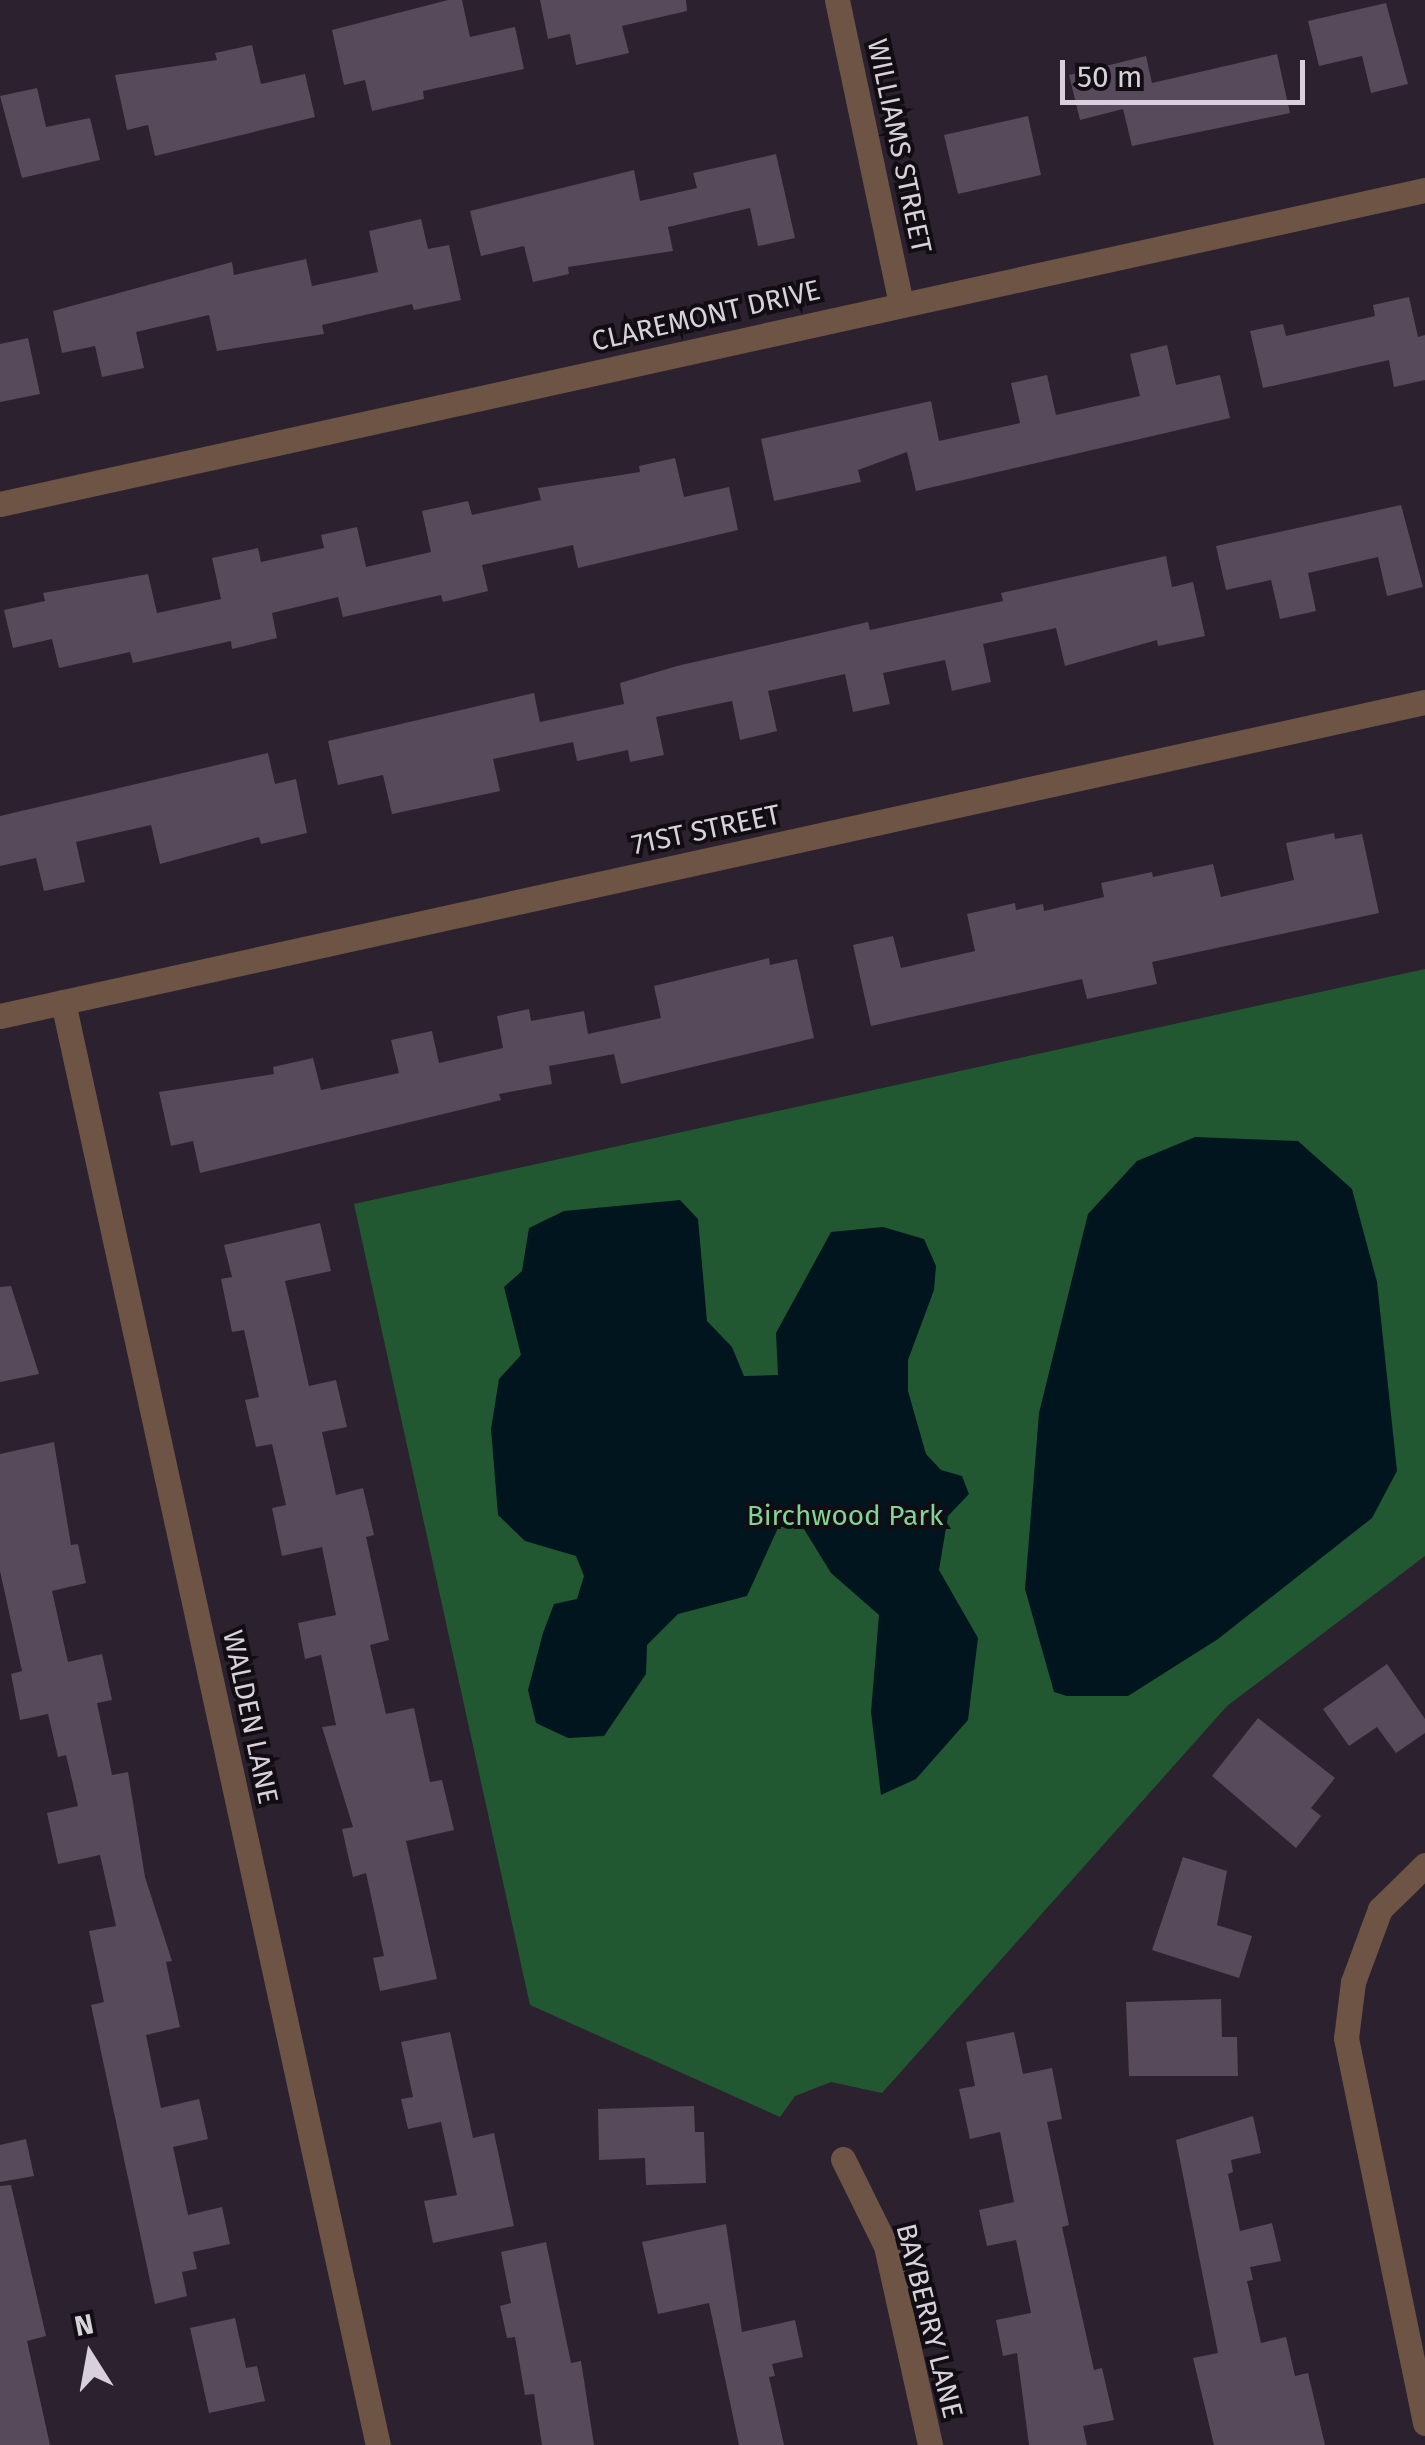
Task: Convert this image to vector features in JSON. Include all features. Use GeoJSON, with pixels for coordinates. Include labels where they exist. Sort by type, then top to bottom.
{"type":"FeatureCollection","features":[{"type":"Feature","properties":{"kind":"street","name":"WILLIAMS STREET"},"geometry":{"type":"LineString","coordinates":[[836,0],[901,304]]}},
{"type":"Feature","properties":{"kind":"street","name":"CLAREMONT DRIVE"},"geometry":{"type":"LineString","coordinates":[[0,504],[1425,190]]}},
{"type":"Feature","properties":{"kind":"street","name":"71ST STREET"},"geometry":{"type":"LineString","coordinates":[[0,1016],[1425,702]]}},
{"type":"Feature","properties":{"kind":"street","name":"WALDEN LANE"},"geometry":{"type":"LineString","coordinates":[[63,1002],[378,2445]]}},
{"type":"Feature","properties":{"kind":"street"},"geometry":{"type":"LineString","coordinates":[[1425,1866],[1380,1910],[1353,1982],[1346,2038],[1425,2423]]}},
{"type":"Feature","properties":{"kind":"street","name":"BAYBERRY LANE"},"geometry":{"type":"LineString","coordinates":[[843,2159],[886,2246],[930,2445]]}},
{"type":"Feature","properties":{"kind":"green space","name":"Birchwood Park"},"geometry":{"type":"Polygon","coordinates":[[[1425,969],[1425,1556],[1227,1706],[882,2093],[831,2082],[795,2096],[780,2117],[530,2005],[354,1204],[1425,969]]]}},
{"type":"Feature","properties":{"kind":"water"},"geometry":{"type":"Polygon","coordinates":[[[1195,1137],[1298,1141],[1352,1189],[1377,1282],[1397,1471],[1372,1518],[1218,1639],[1128,1696],[1067,1696],[1054,1692],[1025,1589],[1039,1413],[1088,1214],[1137,1161],[1195,1137]]]}},
{"type":"Feature","properties":{"kind":"water"},"geometry":{"type":"Polygon","coordinates":[[[680,1200],[698,1219],[707,1321],[732,1347],[744,1376],[778,1375],[776,1333],[831,1232],[883,1227],[924,1239],[936,1266],[934,1290],[908,1360],[908,1391],[926,1454],[941,1470],[962,1476],[969,1494],[948,1516],[939,1570],[978,1638],[968,1720],[916,1779],[881,1795],[871,1712],[879,1615],[831,1573],[799,1521],[778,1528],[747,1596],[678,1614],[647,1645],[646,1674],[604,1736],[568,1738],[536,1723],[528,1690],[543,1633],[554,1604],[577,1599],[584,1576],[576,1556],[525,1541],[498,1515],[491,1429],[499,1379],[521,1355],[504,1287],[522,1271],[529,1228],[564,1211],[680,1200]]]}},
{"type":"Feature","properties":{"kind":"building"},"geometry":{"type":"Polygon","coordinates":[[[448,0],[462,0],[470,37],[515,27],[524,69],[423,91],[424,99],[372,111],[365,80],[344,85],[332,30],[448,0]]]}},
{"type":"Feature","properties":{"kind":"building"},"geometry":{"type":"Polygon","coordinates":[[[540,0],[686,0],[687,11],[622,26],[629,53],[576,65],[570,34],[548,39],[540,0]]]}},
{"type":"Feature","properties":{"kind":"building"},"geometry":{"type":"Polygon","coordinates":[[[1386,3],[1408,84],[1371,93],[1362,56],[1319,66],[1308,21],[1386,3]]]}},
{"type":"Feature","properties":{"kind":"building"},"geometry":{"type":"Polygon","coordinates":[[[252,45],[261,84],[305,74],[315,117],[155,156],[148,125],[127,130],[115,75],[217,60],[215,53],[252,45]]]}},
{"type":"Feature","properties":{"kind":"building"},"geometry":{"type":"Polygon","coordinates":[[[1277,54],[1290,113],[1132,146],[1123,109],[1080,120],[1069,75],[1146,56],[1152,83],[1277,54]]]}},
{"type":"Feature","properties":{"kind":"building"},"geometry":{"type":"Polygon","coordinates":[[[37,88],[46,127],[90,118],[100,160],[22,178],[0,96],[37,88]]]}},
{"type":"Feature","properties":{"kind":"building"},"geometry":{"type":"Polygon","coordinates":[[[1028,116],[1041,175],[958,194],[944,135],[1028,116]]]}},
{"type":"Feature","properties":{"kind":"building"},"geometry":{"type":"Polygon","coordinates":[[[776,154],[795,238],[758,246],[750,208],[668,227],[673,251],[568,267],[569,274],[533,282],[524,246],[481,256],[470,211],[634,170],[640,201],[697,188],[693,173],[776,154]]]}},
{"type":"Feature","properties":{"kind":"building"},"geometry":{"type":"Polygon","coordinates":[[[421,219],[428,249],[449,245],[461,300],[414,310],[412,304],[322,325],[324,334],[217,351],[209,315],[136,332],[144,368],[102,377],[95,346],[62,353],[53,311],[232,262],[234,275],[306,259],[312,286],[378,272],[369,231],[421,219]]]}},
{"type":"Feature","properties":{"kind":"building"},"geometry":{"type":"Polygon","coordinates":[[[1409,297],[1418,337],[1425,335],[1425,380],[1394,387],[1389,360],[1263,388],[1250,331],[1283,324],[1286,336],[1375,316],[1373,305],[1409,297]]]}},
{"type":"Feature","properties":{"kind":"building"},"geometry":{"type":"Polygon","coordinates":[[[28,338],[40,394],[0,402],[0,344],[28,338]]]}},
{"type":"Feature","properties":{"kind":"building"},"geometry":{"type":"Polygon","coordinates":[[[1167,345],[1176,385],[1220,375],[1230,418],[916,491],[907,452],[858,470],[861,482],[774,501],[761,439],[931,401],[939,441],[1020,423],[1011,383],[1047,375],[1056,415],[1140,396],[1130,354],[1167,345]]]}},
{"type":"Feature","properties":{"kind":"building"},"geometry":{"type":"Polygon","coordinates":[[[675,458],[684,497],[729,487],[738,530],[578,568],[573,545],[482,565],[488,591],[443,602],[441,595],[343,617],[338,597],[272,613],[277,638],[232,649],[231,641],[133,663],[130,652],[59,668],[52,639],[13,648],[4,610],[45,601],[43,593],[148,574],[157,613],[221,599],[212,558],[258,548],[261,562],[324,548],[321,535],[357,527],[366,567],[431,552],[422,511],[468,501],[472,515],[541,500],[538,488],[640,472],[639,466],[675,458]]]}},
{"type":"Feature","properties":{"kind":"building"},"geometry":{"type":"Polygon","coordinates":[[[1401,505],[1423,587],[1387,596],[1378,557],[1308,573],[1316,611],[1280,619],[1271,580],[1226,590],[1216,546],[1401,505]]]}},
{"type":"Feature","properties":{"kind":"building"},"geometry":{"type":"Polygon","coordinates":[[[1166,556],[1172,587],[1193,582],[1205,636],[1158,646],[1157,640],[1065,666],[1056,628],[983,644],[991,682],[952,691],[945,660],[883,673],[890,704],[853,712],[845,674],[768,691],[777,731],[740,740],[732,701],[656,717],[664,755],[630,762],[628,750],[577,761],[573,742],[493,759],[500,791],[392,814],[383,775],[338,785],[328,741],[534,693],[540,722],[624,704],[620,683],[677,666],[868,622],[870,630],[1003,601],[1001,593],[1166,556]]]}},
{"type":"Feature","properties":{"kind":"building"},"geometry":{"type":"Polygon","coordinates":[[[268,753],[275,784],[296,779],[307,833],[261,844],[259,837],[160,864],[151,825],[76,842],[85,882],[44,891],[36,858],[0,866],[0,816],[268,753]]]}},
{"type":"Feature","properties":{"kind":"building"},"geometry":{"type":"Polygon","coordinates":[[[1334,833],[1335,839],[1362,834],[1379,913],[1152,962],[1157,984],[1087,999],[1082,979],[871,1026],[853,945],[893,936],[901,968],[975,951],[967,914],[1015,903],[1016,910],[1043,904],[1044,911],[1104,897],[1101,883],[1213,864],[1221,897],[1294,880],[1286,843],[1334,833]]]}},
{"type":"Feature","properties":{"kind":"building"},"geometry":{"type":"Polygon","coordinates":[[[769,958],[770,965],[797,959],[814,1038],[621,1084],[614,1054],[549,1066],[552,1084],[499,1094],[501,1100],[200,1173],[193,1141],[171,1146],[159,1092],[274,1074],[273,1067],[313,1058],[321,1090],[399,1073],[391,1040],[432,1031],[439,1063],[503,1048],[497,1016],[529,1009],[531,1021],[584,1011],[588,1034],[661,1018],[654,986],[769,958]]]}},
{"type":"Feature","properties":{"kind":"building"},"geometry":{"type":"Polygon","coordinates":[[[320,1223],[331,1271],[285,1281],[309,1386],[336,1380],[347,1427],[322,1432],[336,1495],[363,1488],[374,1535],[366,1537],[389,1640],[370,1645],[386,1714],[414,1708],[430,1782],[442,1780],[454,1830],[406,1841],[437,1979],[380,1991],[373,1958],[384,1956],[366,1873],[353,1877],[342,1829],[353,1827],[322,1727],[336,1725],[321,1655],[305,1659],[298,1623],[336,1615],[322,1547],[282,1556],[272,1508],[286,1505],[272,1444],[256,1447],[245,1400],[259,1397],[244,1330],[232,1332],[221,1279],[232,1277],[224,1245],[320,1223]]]}},
{"type":"Feature","properties":{"kind":"building"},"geometry":{"type":"Polygon","coordinates":[[[11,1286],[39,1374],[0,1382],[0,1287],[11,1286]]]}},
{"type":"Feature","properties":{"kind":"building"},"geometry":{"type":"Polygon","coordinates":[[[54,1442],[71,1545],[78,1544],[86,1583],[52,1591],[68,1662],[102,1654],[112,1700],[97,1703],[112,1775],[128,1772],[145,1877],[172,1961],[166,1962],[180,2027],[146,2035],[161,2108],[199,2099],[208,2139],[173,2147],[188,2215],[222,2207],[230,2244],[193,2252],[197,2269],[182,2272],[187,2296],[155,2304],[91,2005],[104,2002],[89,1931],[116,1926],[100,1855],[58,1864],[47,1813],[78,1806],[66,1755],[58,1757],[48,1714],[20,1720],[11,1674],[22,1671],[0,1571],[0,1454],[54,1442]]]}},
{"type":"Feature","properties":{"kind":"building"},"geometry":{"type":"Polygon","coordinates":[[[1387,1664],[1425,1719],[1425,1733],[1396,1753],[1377,1727],[1349,1746],[1323,1709],[1387,1664]]]}},
{"type":"Feature","properties":{"kind":"building"},"geometry":{"type":"Polygon","coordinates":[[[1258,1718],[1335,1778],[1311,1808],[1321,1816],[1296,1848],[1212,1776],[1258,1718]]]}},
{"type":"Feature","properties":{"kind":"building"},"geometry":{"type":"Polygon","coordinates":[[[1183,1857],[1227,1871],[1217,1925],[1252,1936],[1239,1978],[1152,1950],[1183,1857]]]}},
{"type":"Feature","properties":{"kind":"building"},"geometry":{"type":"Polygon","coordinates":[[[1221,1999],[1222,2037],[1237,2037],[1238,2076],[1129,2076],[1126,2002],[1221,1999]]]}},
{"type":"Feature","properties":{"kind":"building"},"geometry":{"type":"Polygon","coordinates":[[[450,2032],[473,2138],[494,2133],[514,2226],[433,2243],[424,2201],[457,2195],[441,2122],[408,2129],[401,2099],[413,2097],[401,2042],[450,2032]]]}},
{"type":"Feature","properties":{"kind":"building"},"geometry":{"type":"Polygon","coordinates":[[[1014,2032],[1023,2074],[1052,2068],[1062,2119],[1047,2122],[1069,2225],[1062,2227],[1094,2370],[1102,2368],[1114,2420],[1083,2426],[1087,2445],[1029,2445],[1017,2353],[1003,2356],[996,2320],[1031,2313],[1016,2240],[987,2246],[979,2210],[1014,2202],[1000,2132],[970,2139],[959,2089],[975,2086],[966,2042],[1014,2032]]]}},
{"type":"Feature","properties":{"kind":"building"},"geometry":{"type":"Polygon","coordinates":[[[694,2106],[695,2132],[704,2132],[706,2183],[646,2185],[645,2158],[599,2160],[598,2109],[694,2106]]]}},
{"type":"Feature","properties":{"kind":"building"},"geometry":{"type":"Polygon","coordinates":[[[1253,2116],[1261,2153],[1231,2160],[1233,2172],[1228,2174],[1240,2231],[1272,2223],[1281,2261],[1250,2267],[1253,2280],[1247,2281],[1261,2343],[1286,2337],[1295,2376],[1308,2373],[1325,2445],[1214,2445],[1193,2358],[1218,2353],[1176,2140],[1253,2116]]]}},
{"type":"Feature","properties":{"kind":"building"},"geometry":{"type":"Polygon","coordinates":[[[26,2139],[34,2176],[0,2182],[0,2145],[26,2139]]]}},
{"type":"Feature","properties":{"kind":"building"},"geometry":{"type":"Polygon","coordinates":[[[11,2185],[46,2336],[27,2341],[50,2445],[0,2445],[0,2186],[11,2185]]]}},
{"type":"Feature","properties":{"kind":"building"},"geometry":{"type":"Polygon","coordinates":[[[726,2224],[742,2332],[795,2320],[803,2357],[772,2364],[775,2376],[769,2377],[784,2445],[739,2445],[709,2303],[658,2314],[642,2242],[726,2224]]]}},
{"type":"Feature","properties":{"kind":"building"},"geometry":{"type":"Polygon","coordinates":[[[546,2242],[571,2363],[581,2361],[594,2445],[542,2445],[534,2394],[525,2395],[515,2337],[507,2338],[500,2306],[511,2303],[501,2252],[546,2242]]]}},
{"type":"Feature","properties":{"kind":"building"},"geometry":{"type":"Polygon","coordinates":[[[235,2318],[246,2368],[257,2366],[265,2401],[209,2413],[190,2328],[235,2318]]]}}]}
